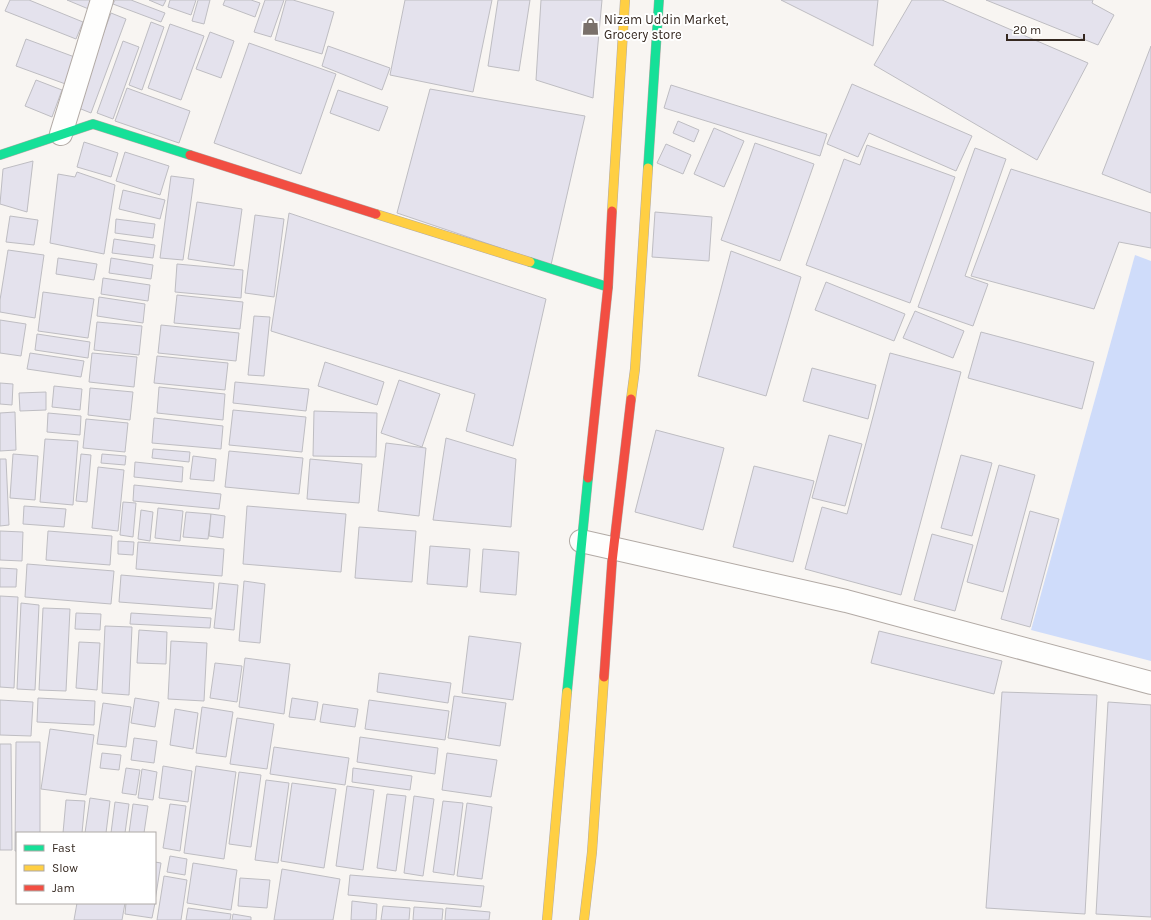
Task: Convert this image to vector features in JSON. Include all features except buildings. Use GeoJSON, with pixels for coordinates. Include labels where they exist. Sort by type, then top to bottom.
{"type":"FeatureCollection","features":[{"type":"Feature","properties":{"kind":"main road"},"geometry":{"type":"LineString","coordinates":[[547,920],[581,541],[608,287],[625,0]]}},
{"type":"Feature","properties":{"kind":"main road"},"geometry":{"type":"LineString","coordinates":[[584,920],[592,852],[613,549],[635,369],[659,0]]}},
{"type":"Feature","properties":{"kind":"main road"},"geometry":{"type":"LineString","coordinates":[[0,155],[93,124],[608,287]]}},
{"type":"Feature","properties":{"kind":"street"},"geometry":{"type":"LineString","coordinates":[[61,134],[102,0]]}},
{"type":"Feature","properties":{"kind":"street"},"geometry":{"type":"LineString","coordinates":[[581,541],[846,601],[1151,683]]}},
{"type":"Feature","properties":{"kind":"water"},"geometry":{"type":"Polygon","coordinates":[[[1135,255],[1151,261],[1151,661],[1031,630],[1135,255]]]}},
{"type":"Feature","properties":{"kind":"traffic: fast"},"geometry":{"type":"LineString","coordinates":[[648,168],[659,0]]}},
{"type":"Feature","properties":{"kind":"traffic: fast"},"geometry":{"type":"LineString","coordinates":[[0,155],[93,124],[190,155]]}},
{"type":"Feature","properties":{"kind":"traffic: fast"},"geometry":{"type":"LineString","coordinates":[[530,262],[608,287]]}},
{"type":"Feature","properties":{"kind":"traffic: fast"},"geometry":{"type":"LineString","coordinates":[[567,692],[588,478]]}},
{"type":"Feature","properties":{"kind":"traffic: slow"},"geometry":{"type":"LineString","coordinates":[[612,211],[625,0]]}},
{"type":"Feature","properties":{"kind":"traffic: slow"},"geometry":{"type":"LineString","coordinates":[[631,399],[635,369],[648,168]]}},
{"type":"Feature","properties":{"kind":"traffic: slow"},"geometry":{"type":"LineString","coordinates":[[376,214],[530,262]]}},
{"type":"Feature","properties":{"kind":"traffic: slow"},"geometry":{"type":"LineString","coordinates":[[584,920],[592,852],[604,677]]}},
{"type":"Feature","properties":{"kind":"traffic: slow"},"geometry":{"type":"LineString","coordinates":[[547,920],[567,692]]}},
{"type":"Feature","properties":{"kind":"traffic: jam"},"geometry":{"type":"LineString","coordinates":[[190,155],[376,214]]}},
{"type":"Feature","properties":{"kind":"traffic: jam"},"geometry":{"type":"LineString","coordinates":[[588,478],[608,287],[612,211]]}},
{"type":"Feature","properties":{"kind":"traffic: jam"},"geometry":{"type":"LineString","coordinates":[[604,677],[612,562],[631,399]]}},
{"type":"Feature","properties":{"kind":"place","name":"Nizam Uddin Market, Grocery store"},"geometry":{"type":"Point","coordinates":[591,26]}}]}
